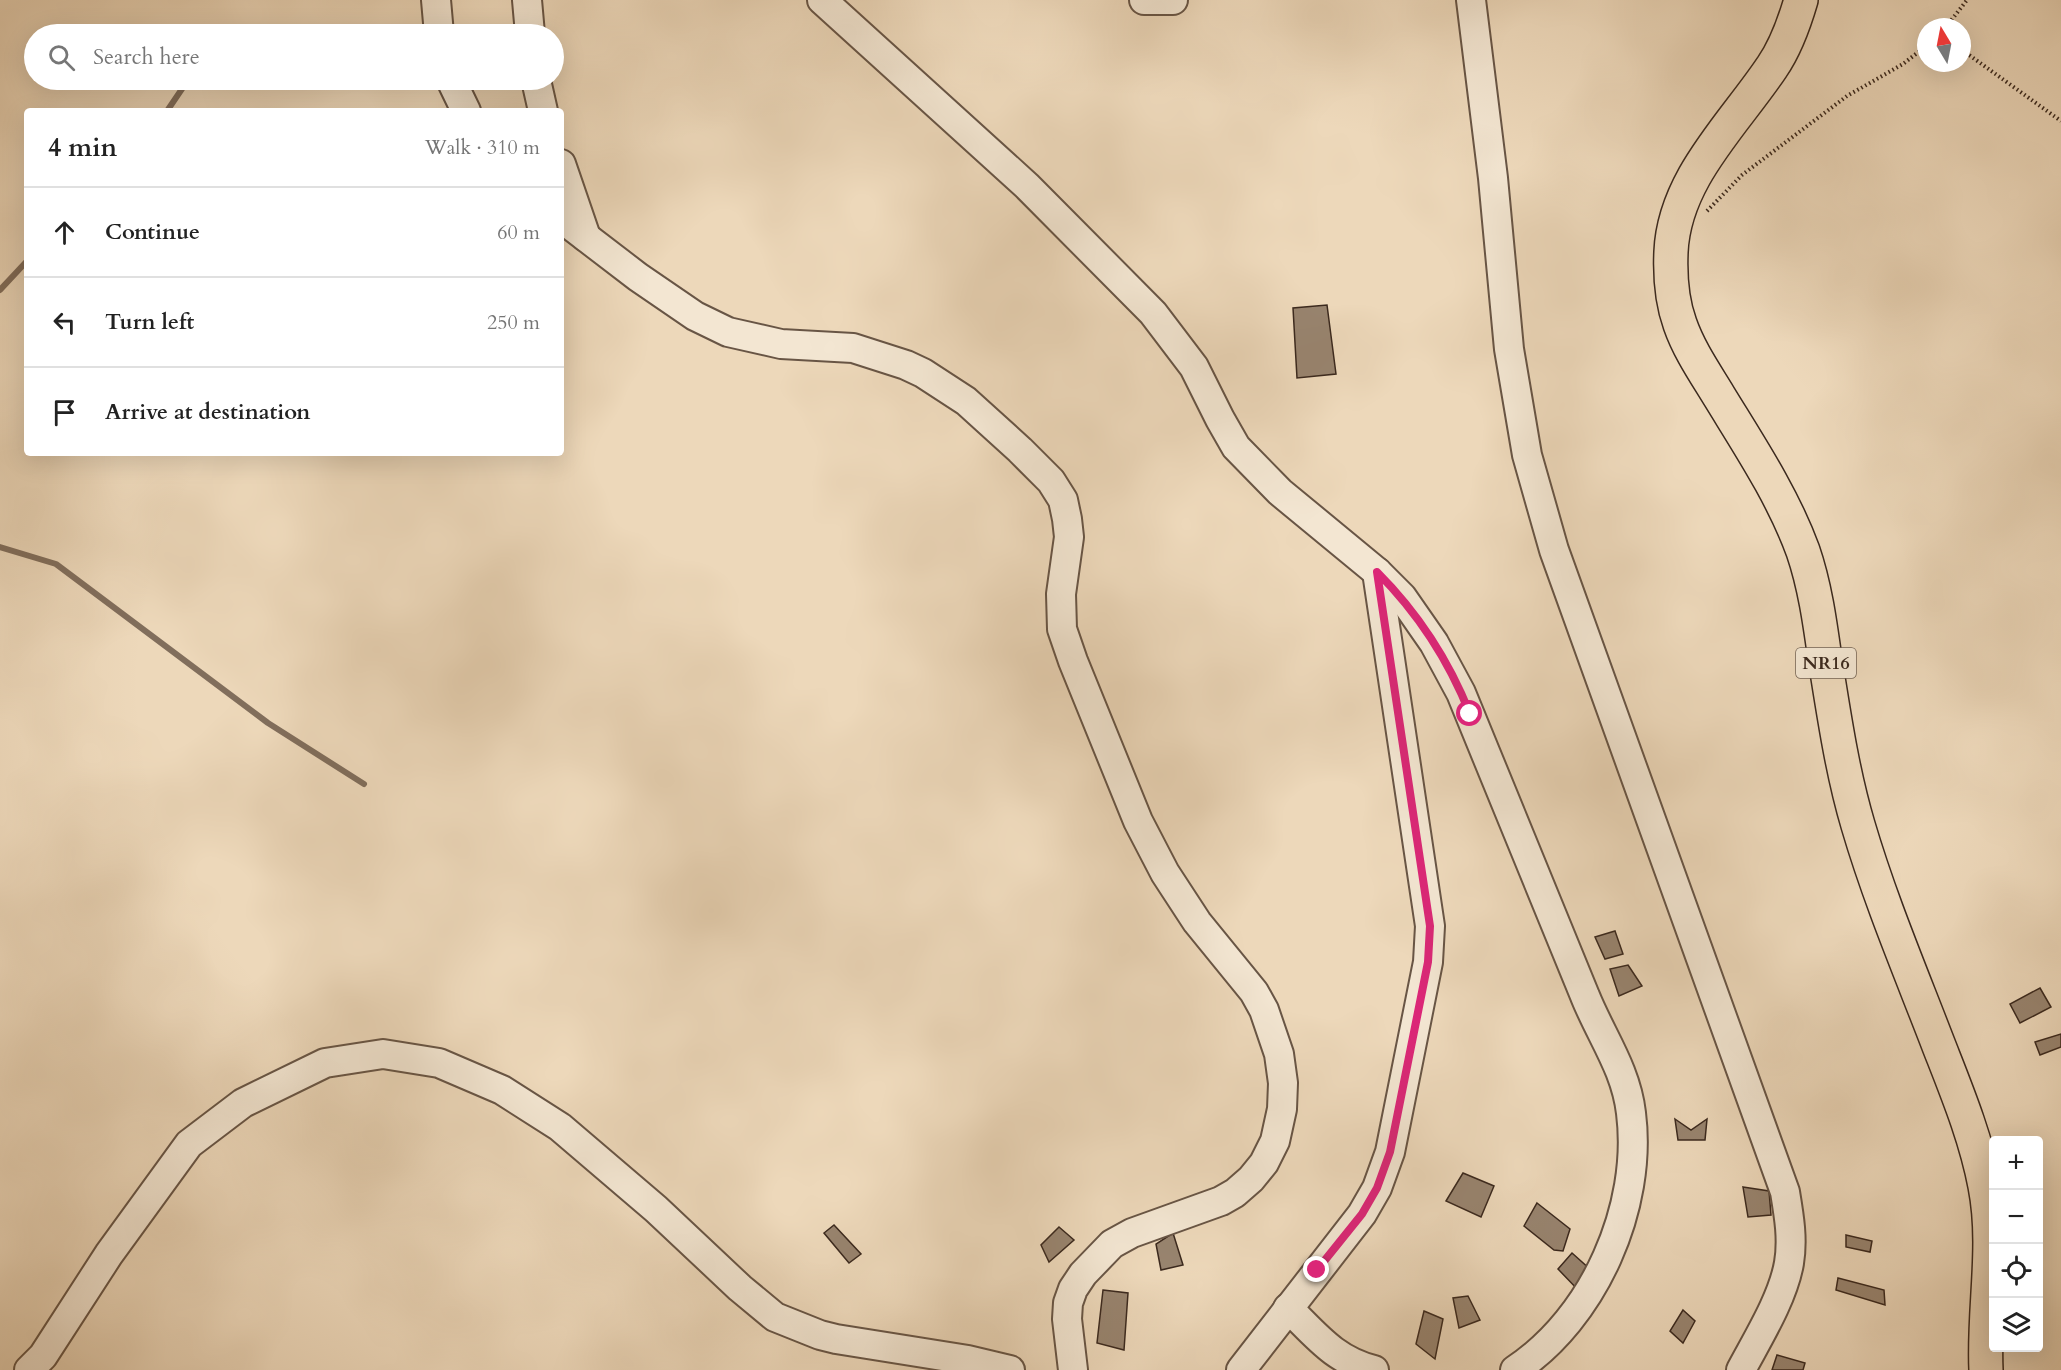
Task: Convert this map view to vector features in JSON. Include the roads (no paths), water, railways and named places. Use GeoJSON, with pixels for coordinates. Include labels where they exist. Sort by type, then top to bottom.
{"type":"FeatureCollection","features":[{"type":"Feature","properties":{"kind":"main road","name":"NR16"},"geometry":{"type":"LineString","coordinates":[[1801,0],[1791,32],[1774,65],[1703,163],[1686,191],[1676,220],[1671,248],[1671,279],[1679,322],[1691,349],[1787,514],[1804,556],[1818,609],[1840,755],[1858,825],[1885,907],[1962,1105],[1977,1153],[1986,1188],[1990,1219],[1986,1370]]}},
{"type":"Feature","properties":{"kind":"street"},"geometry":{"type":"LineString","coordinates":[[436,0],[438,24]]}},
{"type":"Feature","properties":{"kind":"street"},"geometry":{"type":"LineString","coordinates":[[527,0],[529,24]]}},
{"type":"Feature","properties":{"kind":"street"},"geometry":{"type":"LineString","coordinates":[[822,0],[1027,186],[1144,305],[1194,367],[1236,447],[1280,492],[1377,572],[1402,597],[1434,643],[1461,693],[1592,1013],[1619,1066],[1631,1112],[1634,1146],[1628,1194],[1609,1255],[1584,1303],[1533,1358],[1515,1370]]}},
{"type":"Feature","properties":{"kind":"street"},"geometry":{"type":"LineString","coordinates":[[1144,0],[1173,0]]}},
{"type":"Feature","properties":{"kind":"street"},"geometry":{"type":"LineString","coordinates":[[1471,0],[1493,178],[1509,349],[1527,454],[1558,561],[1767,1139],[1786,1200],[1791,1240],[1789,1264],[1779,1295],[1741,1370]]}},
{"type":"Feature","properties":{"kind":"street"},"geometry":{"type":"LineString","coordinates":[[456,90],[465,108]]}},
{"type":"Feature","properties":{"kind":"street"},"geometry":{"type":"LineString","coordinates":[[538,90],[542,108]]}},
{"type":"Feature","properties":{"kind":"street"},"geometry":{"type":"LineString","coordinates":[[564,173],[586,237]]}},
{"type":"Feature","properties":{"kind":"street"},"geometry":{"type":"LineString","coordinates":[[564,220],[638,278],[695,316],[728,332],[781,344],[853,348],[906,365],[923,373],[966,401],[1051,481],[1063,500],[1069,537],[1060,594],[1062,628],[1073,662],[1138,821],[1165,873],[1197,922],[1254,992],[1264,1010],[1279,1054],[1283,1083],[1282,1109],[1275,1141],[1264,1163],[1251,1179],[1235,1193],[1221,1201],[1132,1233],[1112,1244],[1083,1274],[1073,1289],[1068,1303],[1067,1319],[1073,1370]]}},
{"type":"Feature","properties":{"kind":"street"},"geometry":{"type":"LineString","coordinates":[[1241,1370],[1362,1214],[1377,1188],[1390,1152],[1428,962],[1430,926],[1377,572]]}},
{"type":"Feature","properties":{"kind":"street"},"geometry":{"type":"LineString","coordinates":[[29,1370],[44,1356],[109,1254],[189,1144],[243,1104],[326,1062],[383,1054],[439,1063],[502,1090],[560,1127],[656,1209],[740,1288],[775,1317],[836,1339],[968,1360],[1010,1370]]}},
{"type":"Feature","properties":{"kind":"street"},"geometry":{"type":"LineString","coordinates":[[1288,1308],[1334,1352],[1355,1365],[1374,1370]]}},
{"type":"Feature","properties":{"kind":"waterway"},"geometry":{"type":"LineString","coordinates":[[169,108],[181,90]]}},
{"type":"Feature","properties":{"kind":"waterway"},"geometry":{"type":"LineString","coordinates":[[0,290],[24,264]]}},
{"type":"Feature","properties":{"kind":"waterway"},"geometry":{"type":"LineString","coordinates":[[0,547],[56,564],[268,723],[364,784]]}}]}
